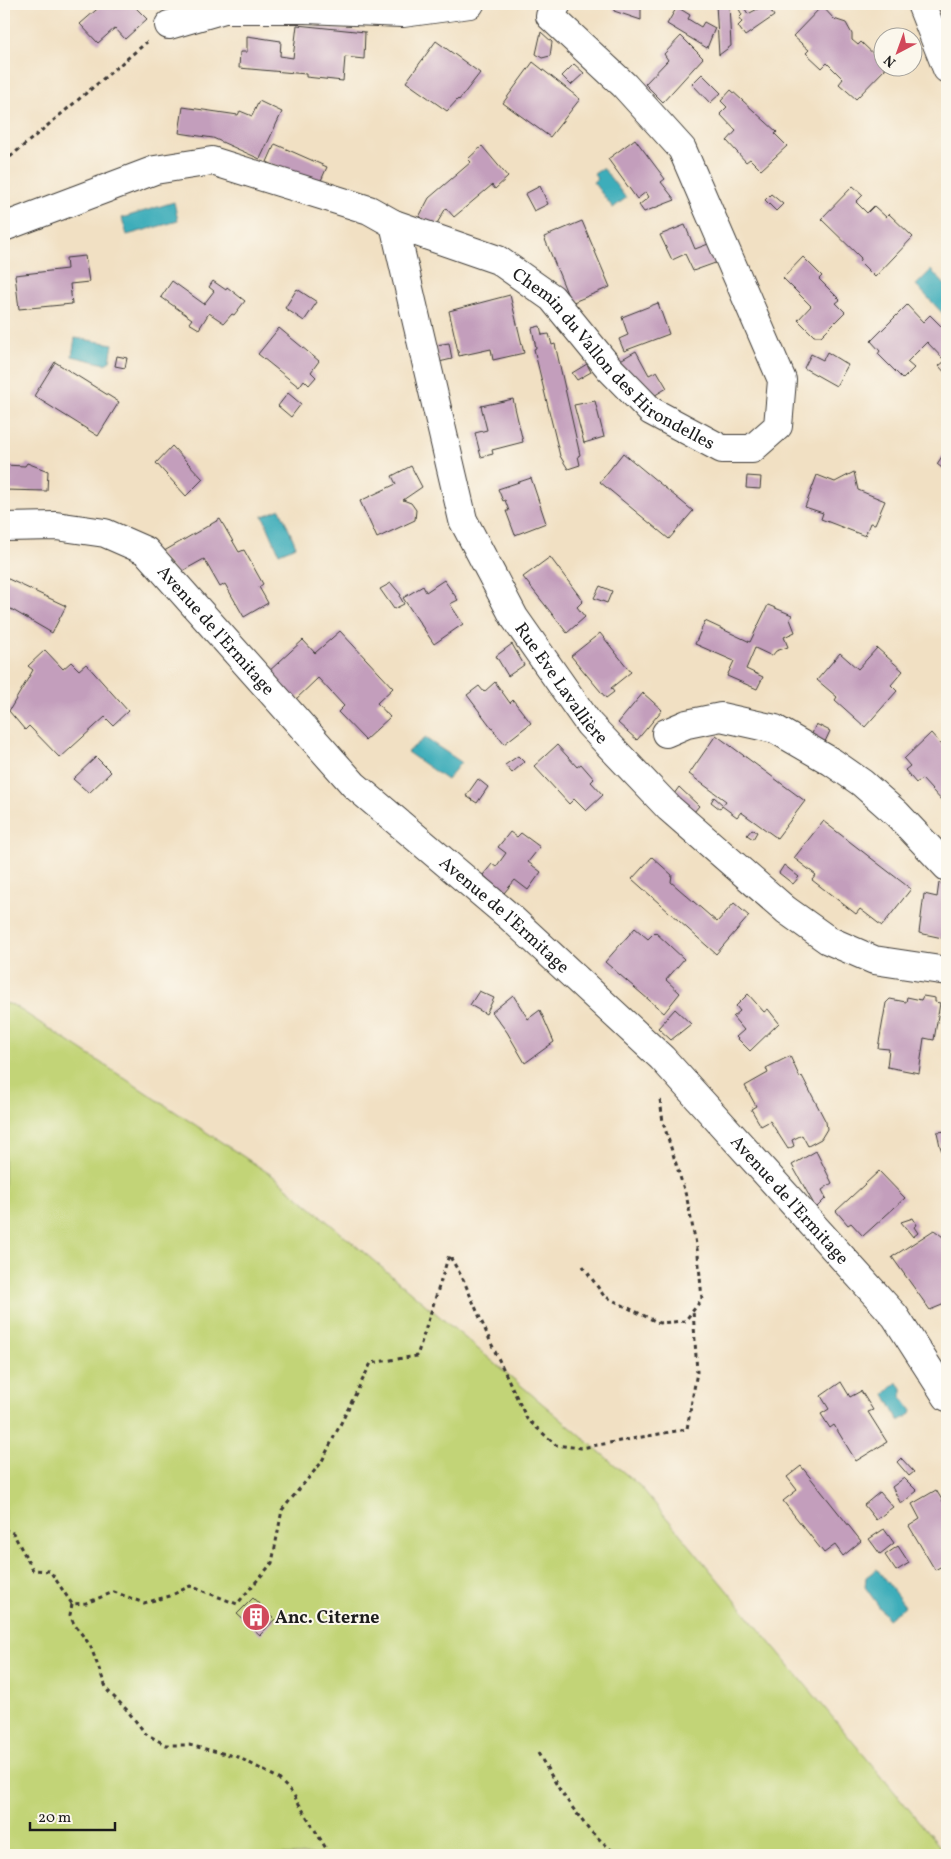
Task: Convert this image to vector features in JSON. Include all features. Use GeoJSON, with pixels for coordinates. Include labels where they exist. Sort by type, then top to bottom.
{"type":"FeatureCollection","features":[{"type":"Feature","properties":{"kind":"street"},"geometry":{"type":"LineString","coordinates":[[169,25],[224,9],[403,13],[470,4]]}},
{"type":"Feature","properties":{"kind":"street","name":"Chemin du Vallon des Hirondelles"},"geometry":{"type":"LineString","coordinates":[[4,227],[156,170],[212,161],[369,210],[394,224],[498,260],[552,298],[610,369],[651,411],[722,449],[752,449],[778,426],[782,380],[682,149],[624,85],[550,16],[557,4]]}},
{"type":"Feature","properties":{"kind":"street"},"geometry":{"type":"LineString","coordinates":[[921,4],[947,69]]}},
{"type":"Feature","properties":{"kind":"street","name":"Rue Eve Lavallière"},"geometry":{"type":"LineString","coordinates":[[394,224],[463,520],[514,617],[589,724],[669,808],[786,910],[828,940],[874,960],[947,971]]}},
{"type":"Feature","properties":{"kind":"street","name":"Avenue de l'Ermitage"},"geometry":{"type":"LineString","coordinates":[[4,527],[56,526],[105,533],[146,551],[354,785],[510,917],[662,1058],[895,1316],[947,1397]]}},
{"type":"Feature","properties":{"kind":"street"},"geometry":{"type":"LineString","coordinates":[[666,733],[687,724],[721,717],[775,729],[832,762],[862,783],[897,814],[947,867]]}},
{"type":"Feature","properties":{"kind":"path"},"geometry":{"type":"LineString","coordinates":[[4,162],[169,25]]}},
{"type":"Feature","properties":{"kind":"path"},"geometry":{"type":"LineString","coordinates":[[583,1266],[604,1296],[659,1323],[684,1322],[702,1299],[698,1254],[687,1199],[662,1122],[659,1095]]}},
{"type":"Feature","properties":{"kind":"path"},"geometry":{"type":"LineString","coordinates":[[72,1604],[86,1603],[114,1592],[144,1603],[170,1596],[190,1586],[237,1604],[272,1563],[282,1510],[321,1463],[371,1363],[417,1356],[449,1255],[463,1279],[527,1419],[556,1445],[581,1448],[687,1429],[697,1372],[693,1310]]}},
{"type":"Feature","properties":{"kind":"path"},"geometry":{"type":"LineString","coordinates":[[4,1529],[13,1533],[33,1570],[50,1571],[72,1604],[70,1615],[74,1624],[90,1644],[107,1690],[126,1709],[146,1734],[166,1745],[189,1745],[238,1757],[278,1778],[293,1794],[330,1855]]}},
{"type":"Feature","properties":{"kind":"path"},"geometry":{"type":"LineString","coordinates":[[538,1753],[561,1792],[589,1830],[617,1855]]}},
{"type":"Feature","properties":{"kind":"green space"},"geometry":{"type":"Polygon","coordinates":[[[4,1003],[13,1005],[276,1178],[641,1487],[947,1855],[4,1855],[4,1003]]]}},
{"type":"Feature","properties":{"kind":"water"},"geometry":{"type":"Polygon","coordinates":[[[603,168],[626,198],[613,208],[593,182],[597,179],[594,174],[603,168]]]}},
{"type":"Feature","properties":{"kind":"water"},"geometry":{"type":"Polygon","coordinates":[[[174,202],[178,221],[127,235],[122,218],[174,202]]]}},
{"type":"Feature","properties":{"kind":"water"},"geometry":{"type":"Polygon","coordinates":[[[931,270],[947,287],[947,318],[916,285],[931,270]]]}},
{"type":"Feature","properties":{"kind":"water"},"geometry":{"type":"Polygon","coordinates":[[[75,338],[113,344],[110,361],[105,364],[72,356],[75,338]]]}},
{"type":"Feature","properties":{"kind":"water"},"geometry":{"type":"Polygon","coordinates":[[[280,509],[296,546],[279,553],[263,516],[280,509]]]}},
{"type":"Feature","properties":{"kind":"water"},"geometry":{"type":"Polygon","coordinates":[[[425,738],[461,762],[447,780],[407,752],[425,738]]]}},
{"type":"Feature","properties":{"kind":"water"},"geometry":{"type":"Polygon","coordinates":[[[896,1383],[902,1388],[902,1397],[912,1411],[911,1414],[899,1421],[885,1394],[896,1383]]]}},
{"type":"Feature","properties":{"kind":"water"},"geometry":{"type":"Polygon","coordinates":[[[877,1569],[905,1606],[888,1619],[865,1587],[866,1577],[877,1569]]]}},
{"type":"Feature","properties":{"kind":"building"},"geometry":{"type":"Polygon","coordinates":[[[103,4],[132,4],[147,19],[125,39],[115,28],[98,43],[80,24],[103,4]]]}},
{"type":"Feature","properties":{"kind":"building"},"geometry":{"type":"Polygon","coordinates":[[[614,4],[641,4],[641,20],[614,11],[614,4]]]}},
{"type":"Feature","properties":{"kind":"building"},"geometry":{"type":"Polygon","coordinates":[[[716,4],[729,4],[731,46],[719,55],[716,4]]]}},
{"type":"Feature","properties":{"kind":"building"},"geometry":{"type":"Polygon","coordinates":[[[742,4],[748,14],[767,4],[774,16],[745,36],[738,26],[742,22],[739,18],[742,15],[738,7],[742,4]]]}},
{"type":"Feature","properties":{"kind":"building"},"geometry":{"type":"Polygon","coordinates":[[[822,6],[834,19],[846,23],[852,34],[852,40],[858,45],[861,42],[874,54],[874,78],[876,78],[856,99],[839,84],[843,79],[827,63],[822,68],[806,53],[809,50],[793,36],[822,6]]]}},
{"type":"Feature","properties":{"kind":"building"},"geometry":{"type":"Polygon","coordinates":[[[677,7],[690,15],[688,19],[701,27],[704,22],[715,28],[707,48],[667,24],[677,7]]]}},
{"type":"Feature","properties":{"kind":"building"},"geometry":{"type":"Polygon","coordinates":[[[297,25],[365,32],[364,59],[345,57],[343,81],[306,77],[306,74],[239,68],[240,52],[247,52],[247,36],[281,41],[280,56],[293,58],[297,25]]]}},
{"type":"Feature","properties":{"kind":"building"},"geometry":{"type":"Polygon","coordinates":[[[541,32],[552,42],[550,56],[542,58],[536,54],[541,32]]]}},
{"type":"Feature","properties":{"kind":"building"},"geometry":{"type":"Polygon","coordinates":[[[681,36],[703,58],[663,102],[645,84],[668,60],[664,54],[681,36]]]}},
{"type":"Feature","properties":{"kind":"building"},"geometry":{"type":"Polygon","coordinates":[[[436,41],[480,73],[459,100],[447,111],[406,82],[436,41]]]}},
{"type":"Feature","properties":{"kind":"building"},"geometry":{"type":"Polygon","coordinates":[[[533,62],[580,99],[550,137],[503,103],[533,62]]]}},
{"type":"Feature","properties":{"kind":"building"},"geometry":{"type":"Polygon","coordinates":[[[574,64],[584,73],[571,85],[562,76],[574,64]]]}},
{"type":"Feature","properties":{"kind":"building"},"geometry":{"type":"Polygon","coordinates":[[[702,74],[721,93],[710,103],[692,84],[702,74]]]}},
{"type":"Feature","properties":{"kind":"building"},"geometry":{"type":"Polygon","coordinates":[[[731,90],[777,132],[775,134],[787,146],[761,170],[750,159],[746,162],[727,141],[736,131],[720,114],[727,107],[721,101],[731,90]]]}},
{"type":"Feature","properties":{"kind":"building"},"geometry":{"type":"Polygon","coordinates":[[[259,101],[282,112],[260,159],[213,138],[179,133],[183,107],[238,115],[240,111],[252,116],[259,101]]]}},
{"type":"Feature","properties":{"kind":"building"},"geometry":{"type":"Polygon","coordinates":[[[635,139],[665,179],[661,182],[675,200],[644,212],[639,205],[649,197],[646,192],[637,199],[608,159],[635,139]]]}},
{"type":"Feature","properties":{"kind":"building"},"geometry":{"type":"Polygon","coordinates":[[[275,144],[327,167],[319,185],[267,162],[275,144]]]}},
{"type":"Feature","properties":{"kind":"building"},"geometry":{"type":"Polygon","coordinates":[[[482,146],[508,177],[495,189],[492,185],[454,217],[446,208],[436,225],[419,217],[429,198],[471,162],[468,159],[482,146]]]}},
{"type":"Feature","properties":{"kind":"building"},"geometry":{"type":"Polygon","coordinates":[[[540,186],[548,204],[534,211],[525,194],[540,186]]]}},
{"type":"Feature","properties":{"kind":"building"},"geometry":{"type":"Polygon","coordinates":[[[853,186],[863,195],[856,202],[867,213],[874,206],[886,217],[889,214],[913,237],[875,277],[859,261],[861,258],[821,219],[853,186]]]}},
{"type":"Feature","properties":{"kind":"building"},"geometry":{"type":"Polygon","coordinates":[[[771,194],[783,204],[776,211],[765,200],[771,194]]]}},
{"type":"Feature","properties":{"kind":"building"},"geometry":{"type":"Polygon","coordinates":[[[582,221],[610,287],[571,303],[544,237],[582,221]]]}},
{"type":"Feature","properties":{"kind":"building"},"geometry":{"type":"Polygon","coordinates":[[[685,225],[695,249],[711,243],[718,262],[693,271],[685,254],[672,260],[660,235],[685,225]]]}},
{"type":"Feature","properties":{"kind":"building"},"geometry":{"type":"Polygon","coordinates":[[[85,256],[89,282],[70,284],[72,304],[19,309],[15,275],[67,269],[66,258],[85,256]]]}},
{"type":"Feature","properties":{"kind":"building"},"geometry":{"type":"Polygon","coordinates":[[[803,257],[822,276],[819,279],[840,300],[836,303],[845,312],[821,336],[814,336],[798,320],[811,306],[783,278],[803,257]]]}},
{"type":"Feature","properties":{"kind":"building"},"geometry":{"type":"Polygon","coordinates":[[[172,281],[204,304],[214,291],[209,287],[213,281],[226,290],[227,287],[245,301],[234,315],[232,314],[224,323],[209,313],[199,329],[189,323],[192,319],[161,297],[172,281]]]}},
{"type":"Feature","properties":{"kind":"building"},"geometry":{"type":"Polygon","coordinates":[[[297,289],[317,302],[304,321],[285,308],[297,289]]]}},
{"type":"Feature","properties":{"kind":"building"},"geometry":{"type":"Polygon","coordinates":[[[510,295],[524,353],[493,360],[491,349],[459,356],[449,311],[510,295]]]}},
{"type":"Feature","properties":{"kind":"building"},"geometry":{"type":"Polygon","coordinates":[[[658,303],[669,334],[624,351],[619,339],[628,335],[622,317],[658,303]]]}},
{"type":"Feature","properties":{"kind":"building"},"geometry":{"type":"Polygon","coordinates":[[[907,305],[923,322],[930,315],[947,332],[947,375],[939,366],[945,361],[927,342],[907,362],[914,368],[903,379],[878,354],[880,351],[871,341],[907,305]]]}},
{"type":"Feature","properties":{"kind":"building"},"geometry":{"type":"Polygon","coordinates":[[[540,326],[542,335],[549,334],[552,345],[555,344],[580,455],[578,456],[580,465],[568,469],[560,456],[534,349],[536,348],[532,328],[540,326]]]}},
{"type":"Feature","properties":{"kind":"building"},"geometry":{"type":"Polygon","coordinates":[[[279,328],[319,361],[311,372],[316,377],[309,385],[304,380],[299,387],[258,354],[279,328]]]}},
{"type":"Feature","properties":{"kind":"building"},"geometry":{"type":"Polygon","coordinates":[[[449,343],[452,359],[439,362],[436,345],[449,343]]]}},
{"type":"Feature","properties":{"kind":"building"},"geometry":{"type":"Polygon","coordinates":[[[636,351],[649,375],[657,371],[667,388],[652,397],[617,362],[636,351]]]}},
{"type":"Feature","properties":{"kind":"building"},"geometry":{"type":"Polygon","coordinates":[[[827,352],[848,365],[836,386],[804,368],[811,354],[823,360],[827,352]]]}},
{"type":"Feature","properties":{"kind":"building"},"geometry":{"type":"Polygon","coordinates":[[[117,356],[127,358],[125,368],[115,366],[117,356]]]}},
{"type":"Feature","properties":{"kind":"building"},"geometry":{"type":"Polygon","coordinates":[[[55,362],[119,402],[98,436],[34,396],[55,362]]]}},
{"type":"Feature","properties":{"kind":"building"},"geometry":{"type":"Polygon","coordinates":[[[587,364],[591,372],[577,380],[572,373],[587,364]]]}},
{"type":"Feature","properties":{"kind":"building"},"geometry":{"type":"Polygon","coordinates":[[[288,393],[301,404],[291,417],[278,406],[288,393]]]}},
{"type":"Feature","properties":{"kind":"building"},"geometry":{"type":"Polygon","coordinates":[[[513,399],[523,442],[492,450],[493,454],[481,457],[475,433],[487,430],[481,406],[513,399]]]}},
{"type":"Feature","properties":{"kind":"building"},"geometry":{"type":"Polygon","coordinates":[[[595,401],[604,437],[584,443],[574,405],[595,401]]]}},
{"type":"Feature","properties":{"kind":"building"},"geometry":{"type":"Polygon","coordinates":[[[172,446],[203,479],[186,496],[156,463],[172,446]]]}},
{"type":"Feature","properties":{"kind":"building"},"geometry":{"type":"Polygon","coordinates":[[[947,449],[947,472],[937,464],[947,449]]]}},
{"type":"Feature","properties":{"kind":"building"},"geometry":{"type":"Polygon","coordinates":[[[623,453],[693,511],[669,539],[600,482],[623,453]]]}},
{"type":"Feature","properties":{"kind":"building"},"geometry":{"type":"Polygon","coordinates":[[[27,463],[48,471],[47,491],[4,490],[4,465],[25,466],[27,463]]]}},
{"type":"Feature","properties":{"kind":"building"},"geometry":{"type":"Polygon","coordinates":[[[411,466],[422,487],[403,500],[411,503],[416,510],[415,520],[377,538],[360,501],[396,484],[392,476],[411,466]]]}},
{"type":"Feature","properties":{"kind":"building"},"geometry":{"type":"Polygon","coordinates":[[[854,472],[858,490],[885,501],[875,524],[870,523],[865,536],[821,519],[823,513],[805,507],[817,475],[835,482],[854,472]]]}},
{"type":"Feature","properties":{"kind":"building"},"geometry":{"type":"Polygon","coordinates":[[[747,476],[761,477],[760,489],[746,488],[747,476]]]}},
{"type":"Feature","properties":{"kind":"building"},"geometry":{"type":"Polygon","coordinates":[[[531,478],[546,523],[515,535],[506,511],[509,511],[505,500],[503,501],[498,489],[531,478]]]}},
{"type":"Feature","properties":{"kind":"building"},"geometry":{"type":"Polygon","coordinates":[[[220,519],[239,552],[244,550],[263,584],[259,587],[268,603],[244,617],[225,584],[220,587],[204,559],[177,574],[159,554],[220,519]]]}},
{"type":"Feature","properties":{"kind":"building"},"geometry":{"type":"Polygon","coordinates":[[[550,557],[583,601],[577,607],[585,617],[567,633],[523,577],[550,557]]]}},
{"type":"Feature","properties":{"kind":"building"},"geometry":{"type":"Polygon","coordinates":[[[4,577],[66,606],[52,633],[4,605],[4,577]]]}},
{"type":"Feature","properties":{"kind":"building"},"geometry":{"type":"Polygon","coordinates":[[[444,580],[458,600],[450,604],[463,624],[434,644],[403,598],[423,586],[426,592],[444,580]]]}},
{"type":"Feature","properties":{"kind":"building"},"geometry":{"type":"Polygon","coordinates":[[[391,583],[401,595],[400,597],[404,604],[394,609],[380,589],[391,583]]]}},
{"type":"Feature","properties":{"kind":"building"},"geometry":{"type":"Polygon","coordinates":[[[600,586],[612,591],[607,603],[594,598],[600,586]]]}},
{"type":"Feature","properties":{"kind":"building"},"geometry":{"type":"Polygon","coordinates":[[[768,605],[792,615],[790,619],[795,632],[784,637],[788,647],[776,651],[772,656],[755,648],[746,669],[763,677],[757,689],[727,676],[734,661],[695,644],[705,621],[750,642],[768,605]]]}},
{"type":"Feature","properties":{"kind":"building"},"geometry":{"type":"Polygon","coordinates":[[[340,631],[393,688],[377,703],[390,717],[365,740],[338,712],[344,706],[318,678],[294,701],[267,673],[303,640],[315,653],[340,631]]]}},
{"type":"Feature","properties":{"kind":"building"},"geometry":{"type":"Polygon","coordinates":[[[600,633],[631,672],[611,688],[614,692],[606,698],[571,656],[600,633]]]}},
{"type":"Feature","properties":{"kind":"building"},"geometry":{"type":"Polygon","coordinates":[[[512,644],[524,665],[508,676],[496,656],[512,644]]]}},
{"type":"Feature","properties":{"kind":"building"},"geometry":{"type":"Polygon","coordinates":[[[877,648],[903,671],[891,685],[897,691],[865,727],[835,700],[837,697],[817,680],[840,653],[858,669],[877,648]]]}},
{"type":"Feature","properties":{"kind":"building"},"geometry":{"type":"Polygon","coordinates":[[[45,650],[63,669],[71,662],[79,670],[86,664],[128,711],[113,725],[105,717],[60,758],[29,726],[25,730],[9,711],[33,670],[28,666],[45,650]]]}},
{"type":"Feature","properties":{"kind":"building"},"geometry":{"type":"Polygon","coordinates":[[[495,682],[510,703],[513,700],[531,723],[504,744],[467,695],[479,686],[484,692],[495,682]]]}},
{"type":"Feature","properties":{"kind":"building"},"geometry":{"type":"Polygon","coordinates":[[[643,693],[662,710],[637,740],[618,723],[643,693]]]}},
{"type":"Feature","properties":{"kind":"building"},"geometry":{"type":"Polygon","coordinates":[[[816,724],[830,731],[823,746],[810,739],[816,724]]]}},
{"type":"Feature","properties":{"kind":"building"},"geometry":{"type":"Polygon","coordinates":[[[931,733],[947,751],[947,798],[943,802],[922,779],[916,783],[905,770],[910,766],[904,759],[931,733]]]}},
{"type":"Feature","properties":{"kind":"building"},"geometry":{"type":"Polygon","coordinates":[[[716,735],[805,801],[777,838],[741,812],[737,817],[722,806],[720,809],[711,802],[714,797],[723,805],[726,801],[689,774],[716,735]]]}},
{"type":"Feature","properties":{"kind":"building"},"geometry":{"type":"Polygon","coordinates":[[[557,745],[577,767],[581,764],[594,779],[591,782],[603,795],[586,811],[574,799],[569,804],[534,766],[557,745]]]}},
{"type":"Feature","properties":{"kind":"building"},"geometry":{"type":"Polygon","coordinates":[[[518,756],[524,762],[512,773],[505,765],[518,756]]]}},
{"type":"Feature","properties":{"kind":"building"},"geometry":{"type":"Polygon","coordinates":[[[96,757],[111,772],[89,793],[73,779],[96,757]]]}},
{"type":"Feature","properties":{"kind":"building"},"geometry":{"type":"Polygon","coordinates":[[[478,779],[488,787],[477,803],[466,796],[478,779]]]}},
{"type":"Feature","properties":{"kind":"building"},"geometry":{"type":"Polygon","coordinates":[[[679,787],[699,806],[694,812],[674,794],[679,787]]]}},
{"type":"Feature","properties":{"kind":"building"},"geometry":{"type":"Polygon","coordinates":[[[823,821],[911,889],[882,926],[860,909],[856,914],[812,880],[816,875],[794,858],[823,821]]]}},
{"type":"Feature","properties":{"kind":"building"},"geometry":{"type":"Polygon","coordinates":[[[752,829],[757,832],[753,839],[747,835],[752,829]]]}},
{"type":"Feature","properties":{"kind":"building"},"geometry":{"type":"Polygon","coordinates":[[[510,832],[517,837],[521,833],[540,847],[528,862],[541,872],[528,890],[515,880],[504,893],[483,875],[492,864],[496,867],[506,853],[498,847],[510,832]]]}},
{"type":"Feature","properties":{"kind":"building"},"geometry":{"type":"Polygon","coordinates":[[[652,857],[672,875],[671,882],[717,922],[734,903],[749,916],[716,954],[632,879],[652,857]]]}},
{"type":"Feature","properties":{"kind":"building"},"geometry":{"type":"Polygon","coordinates":[[[784,865],[799,877],[793,884],[779,873],[784,865]]]}},
{"type":"Feature","properties":{"kind":"building"},"geometry":{"type":"Polygon","coordinates":[[[939,883],[947,885],[947,939],[919,933],[924,894],[937,897],[939,883]]]}},
{"type":"Feature","properties":{"kind":"building"},"geometry":{"type":"Polygon","coordinates":[[[635,928],[648,939],[655,932],[684,959],[666,980],[680,993],[664,1013],[605,962],[635,928]]]}},
{"type":"Feature","properties":{"kind":"building"},"geometry":{"type":"Polygon","coordinates":[[[479,991],[494,998],[486,1014],[470,1005],[479,991]]]}},
{"type":"Feature","properties":{"kind":"building"},"geometry":{"type":"Polygon","coordinates":[[[748,994],[764,1012],[768,1009],[779,1023],[750,1051],[736,1037],[744,1030],[733,1017],[740,1011],[736,1006],[748,994]]]}},
{"type":"Feature","properties":{"kind":"building"},"geometry":{"type":"Polygon","coordinates":[[[513,995],[528,1019],[540,1010],[554,1042],[525,1063],[507,1032],[492,1012],[513,995]]]}},
{"type":"Feature","properties":{"kind":"building"},"geometry":{"type":"Polygon","coordinates":[[[923,996],[935,998],[935,1002],[940,1003],[934,1040],[924,1038],[919,1073],[887,1067],[889,1049],[878,1048],[886,1003],[890,999],[906,1002],[907,997],[921,1000],[923,996]]]}},
{"type":"Feature","properties":{"kind":"building"},"geometry":{"type":"Polygon","coordinates":[[[675,1009],[691,1024],[671,1040],[658,1028],[675,1009]]]}},
{"type":"Feature","properties":{"kind":"building"},"geometry":{"type":"Polygon","coordinates":[[[790,1056],[800,1078],[802,1076],[826,1122],[827,1129],[821,1139],[808,1146],[802,1135],[792,1140],[794,1146],[788,1149],[770,1121],[761,1126],[751,1109],[756,1106],[745,1086],[768,1073],[766,1068],[790,1056]]]}},
{"type":"Feature","properties":{"kind":"building"},"geometry":{"type":"Polygon","coordinates":[[[947,1131],[947,1165],[937,1132],[947,1131]]]}},
{"type":"Feature","properties":{"kind":"building"},"geometry":{"type":"Polygon","coordinates":[[[816,1151],[832,1183],[822,1190],[826,1198],[816,1208],[792,1165],[816,1151]]]}},
{"type":"Feature","properties":{"kind":"building"},"geometry":{"type":"Polygon","coordinates":[[[879,1171],[905,1198],[863,1236],[851,1223],[848,1225],[836,1211],[879,1171]]]}},
{"type":"Feature","properties":{"kind":"building"},"geometry":{"type":"Polygon","coordinates":[[[913,1218],[917,1225],[914,1227],[918,1233],[913,1237],[901,1222],[913,1218]]]}},
{"type":"Feature","properties":{"kind":"building"},"geometry":{"type":"Polygon","coordinates":[[[934,1230],[947,1240],[947,1303],[930,1310],[892,1257],[934,1230]]]}},
{"type":"Feature","properties":{"kind":"building"},"geometry":{"type":"Polygon","coordinates":[[[841,1382],[850,1397],[861,1391],[873,1410],[868,1412],[887,1442],[856,1461],[834,1425],[830,1428],[821,1414],[829,1409],[821,1396],[841,1382]]]}},
{"type":"Feature","properties":{"kind":"building"},"geometry":{"type":"Polygon","coordinates":[[[901,1458],[914,1472],[909,1476],[897,1462],[901,1458]]]}},
{"type":"Feature","properties":{"kind":"building"},"geometry":{"type":"Polygon","coordinates":[[[801,1466],[861,1541],[843,1556],[835,1545],[824,1553],[783,1501],[797,1490],[787,1477],[801,1466]]]}},
{"type":"Feature","properties":{"kind":"building"},"geometry":{"type":"Polygon","coordinates":[[[904,1478],[917,1491],[901,1504],[892,1487],[904,1478]]]}},
{"type":"Feature","properties":{"kind":"building"},"geometry":{"type":"Polygon","coordinates":[[[936,1490],[947,1508],[947,1563],[935,1570],[909,1526],[920,1519],[912,1504],[936,1490]]]}},
{"type":"Feature","properties":{"kind":"building"},"geometry":{"type":"Polygon","coordinates":[[[880,1492],[893,1507],[876,1520],[864,1505],[880,1492]]]}},
{"type":"Feature","properties":{"kind":"building"},"geometry":{"type":"Polygon","coordinates":[[[884,1529],[894,1543],[880,1554],[869,1539],[884,1529]]]}},
{"type":"Feature","properties":{"kind":"building"},"geometry":{"type":"Polygon","coordinates":[[[898,1546],[909,1563],[896,1571],[885,1555],[898,1546]]]}},
{"type":"Feature","properties":{"kind":"building","name":"Anc. Citerne"},"geometry":{"type":"Polygon","coordinates":[[[253,1598],[275,1619],[260,1635],[237,1614],[253,1598]]]}},
{"type":"Feature","properties":{"kind":"place","name":"Anc. Citerne"},"geometry":{"type":"Point","coordinates":[256,1617]}}]}
